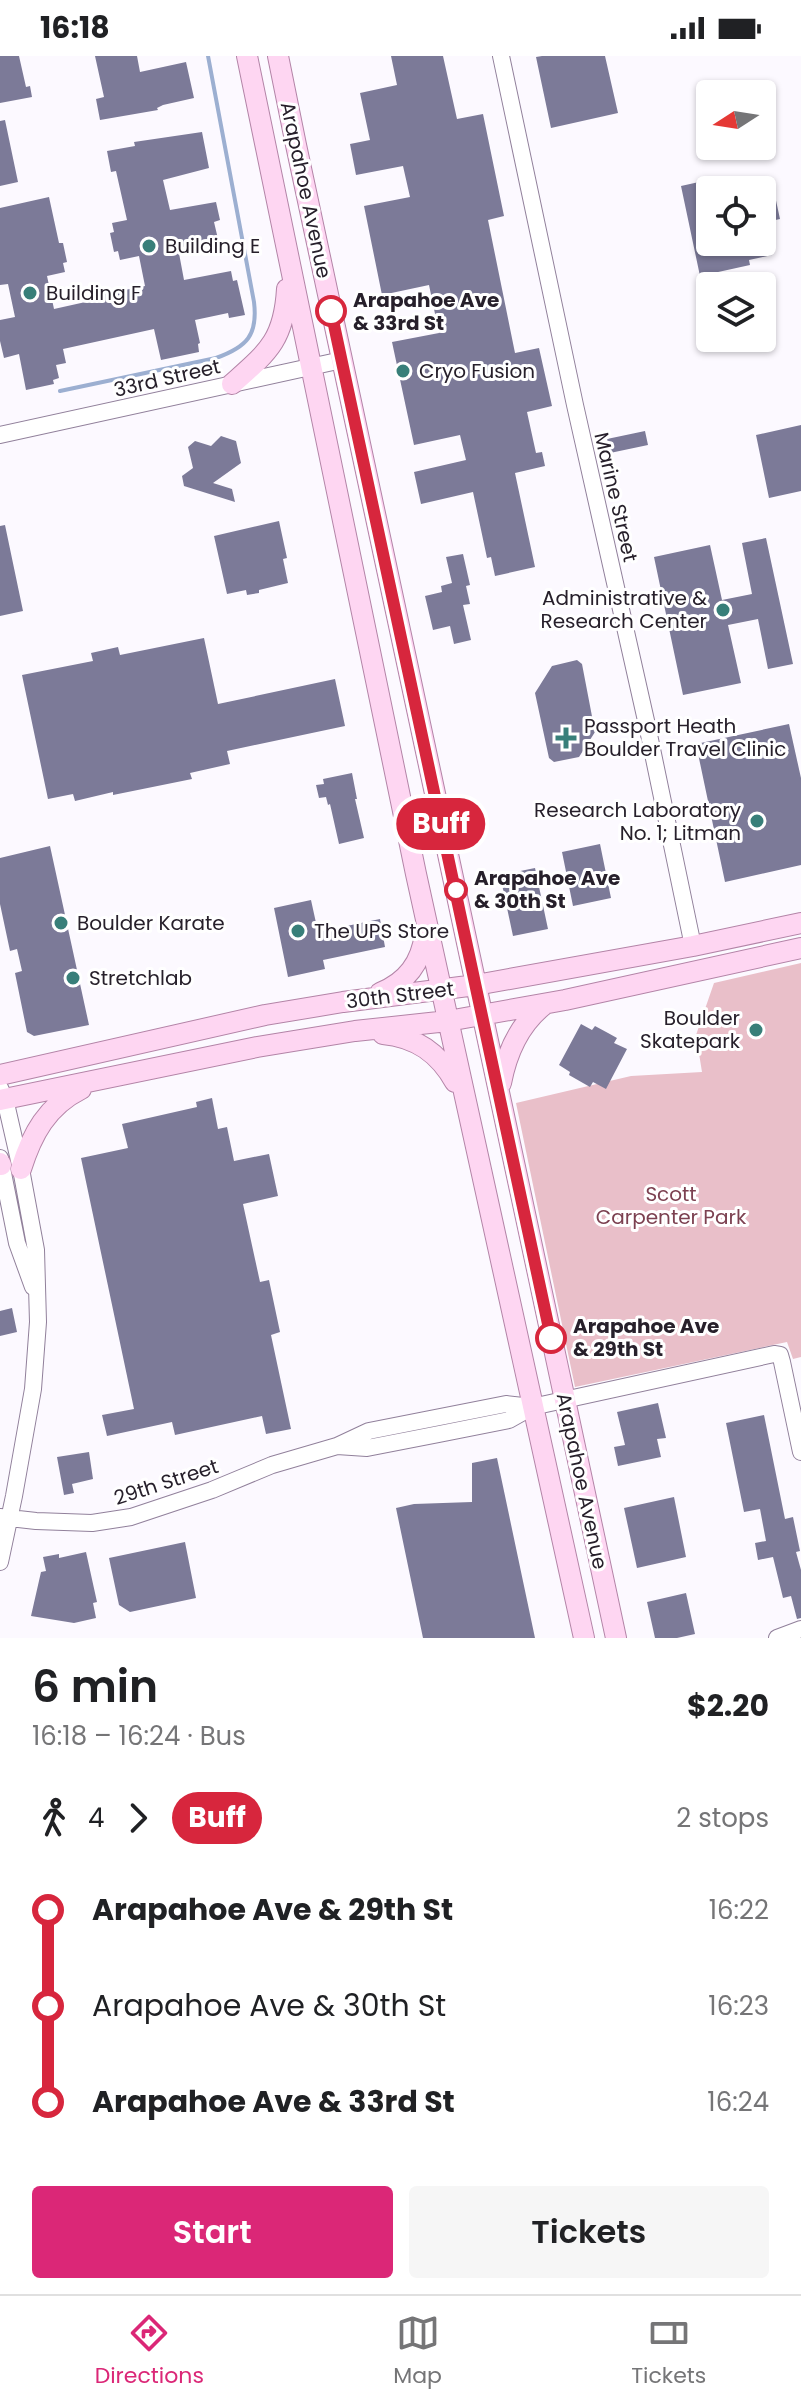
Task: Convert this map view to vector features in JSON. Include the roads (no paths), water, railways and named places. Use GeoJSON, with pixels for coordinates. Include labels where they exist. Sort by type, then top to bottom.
{"type":"FeatureCollection","features":[{"type":"Feature","properties":{"kind":"main road","name":"Arapahoe Avenue"},"geometry":{"type":"LineString","coordinates":[[247,56],[426,918],[584,1638]]}},
{"type":"Feature","properties":{"kind":"main road","name":"Arapahoe Avenue"},"geometry":{"type":"LineString","coordinates":[[278,56],[616,1638]]}},
{"type":"Feature","properties":{"kind":"main road"},"geometry":{"type":"LineString","coordinates":[[232,384],[278,336],[285,316],[289,265]]}},
{"type":"Feature","properties":{"kind":"main road"},"geometry":{"type":"LineString","coordinates":[[365,999],[392,988],[413,970],[424,944],[426,918]]}},
{"type":"Feature","properties":{"kind":"main road","name":"30th Street"},"geometry":{"type":"LineString","coordinates":[[0,1075],[251,1018],[365,999],[442,991],[693,946],[801,923]]}},
{"type":"Feature","properties":{"kind":"main road","name":"30th Street"},"geometry":{"type":"LineString","coordinates":[[2,1095],[355,1031],[483,1016],[801,948]]}},
{"type":"Feature","properties":{"kind":"main road"},"geometry":{"type":"LineString","coordinates":[[500,1095],[505,1061],[512,1046],[527,1021],[545,1004]]}},
{"type":"Feature","properties":{"kind":"main road"},"geometry":{"type":"LineString","coordinates":[[355,1031],[403,1037],[426,1047],[446,1066],[466,1105]]}},
{"type":"Feature","properties":{"kind":"main road"},"geometry":{"type":"LineString","coordinates":[[6,1164],[33,1135],[47,1114],[72,1093],[99,1079]]}},
{"type":"Feature","properties":{"kind":"street","name":"Marine Street"},"geometry":{"type":"LineString","coordinates":[[501,56],[693,946]]}},
{"type":"Feature","properties":{"kind":"street","name":"33rd Street"},"geometry":{"type":"LineString","coordinates":[[0,435],[342,360]]}},
{"type":"Feature","properties":{"kind":"street"},"geometry":{"type":"LineString","coordinates":[[0,1562],[5,1518],[36,1367],[38,1322],[36,1250],[6,1164],[2,1095]]}},
{"type":"Feature","properties":{"kind":"street","name":"29th Street"},"geometry":{"type":"LineString","coordinates":[[5,1518],[92,1523],[131,1517],[188,1499],[272,1465],[337,1446],[367,1448],[509,1420],[532,1407],[774,1354],[780,1355],[801,1452]]}},
{"type":"Feature","properties":{"kind":"street"},"geometry":{"type":"LineString","coordinates":[[777,1638],[801,1629]]}},
{"type":"Feature","properties":{"kind":"waterway"},"geometry":{"type":"LineString","coordinates":[[60,391],[216,358],[243,344],[252,331],[254,302],[208,56]]}},
{"type":"Feature","properties":{"kind":"place","name":"Building E"},"geometry":{"type":"Point","coordinates":[149,246]}},
{"type":"Feature","properties":{"kind":"place","name":"Building F"},"geometry":{"type":"Point","coordinates":[30,293]}},
{"type":"Feature","properties":{"kind":"place","name":"Arapahoe Ave & 33rd St"},"geometry":{"type":"Point","coordinates":[331,311]}},
{"type":"Feature","properties":{"kind":"place","name":"Cryo Fusion"},"geometry":{"type":"Point","coordinates":[403,371]}},
{"type":"Feature","properties":{"kind":"place","name":"Administrative & Research Center"},"geometry":{"type":"Point","coordinates":[723,610]}},
{"type":"Feature","properties":{"kind":"place","name":"Passport Heath Boulder Travel Clinic"},"geometry":{"type":"Point","coordinates":[566,738]}},
{"type":"Feature","properties":{"kind":"place","name":"Research Laboratory No. 1; Litman"},"geometry":{"type":"Point","coordinates":[757,821]}},
{"type":"Feature","properties":{"kind":"place","name":"Arapahoe Ave & 30th St"},"geometry":{"type":"Point","coordinates":[456,890]}},
{"type":"Feature","properties":{"kind":"place","name":"Boulder Karate"},"geometry":{"type":"Point","coordinates":[61,923]}},
{"type":"Feature","properties":{"kind":"place","name":"The UPS Store"},"geometry":{"type":"Point","coordinates":[298,931]}},
{"type":"Feature","properties":{"kind":"place","name":"Stretchlab"},"geometry":{"type":"Point","coordinates":[73,978]}},
{"type":"Feature","properties":{"kind":"place","name":"Boulder Skatepark"},"geometry":{"type":"Point","coordinates":[756,1030]}},
{"type":"Feature","properties":{"kind":"place","name":"Arapahoe Ave & 29th St"},"geometry":{"type":"Point","coordinates":[551,1338]}},
{"type":"Feature","properties":{"kind":"park label","name":"Scott Carpenter Park"},"geometry":{"type":"Point","coordinates":[671,1206]}}]}
